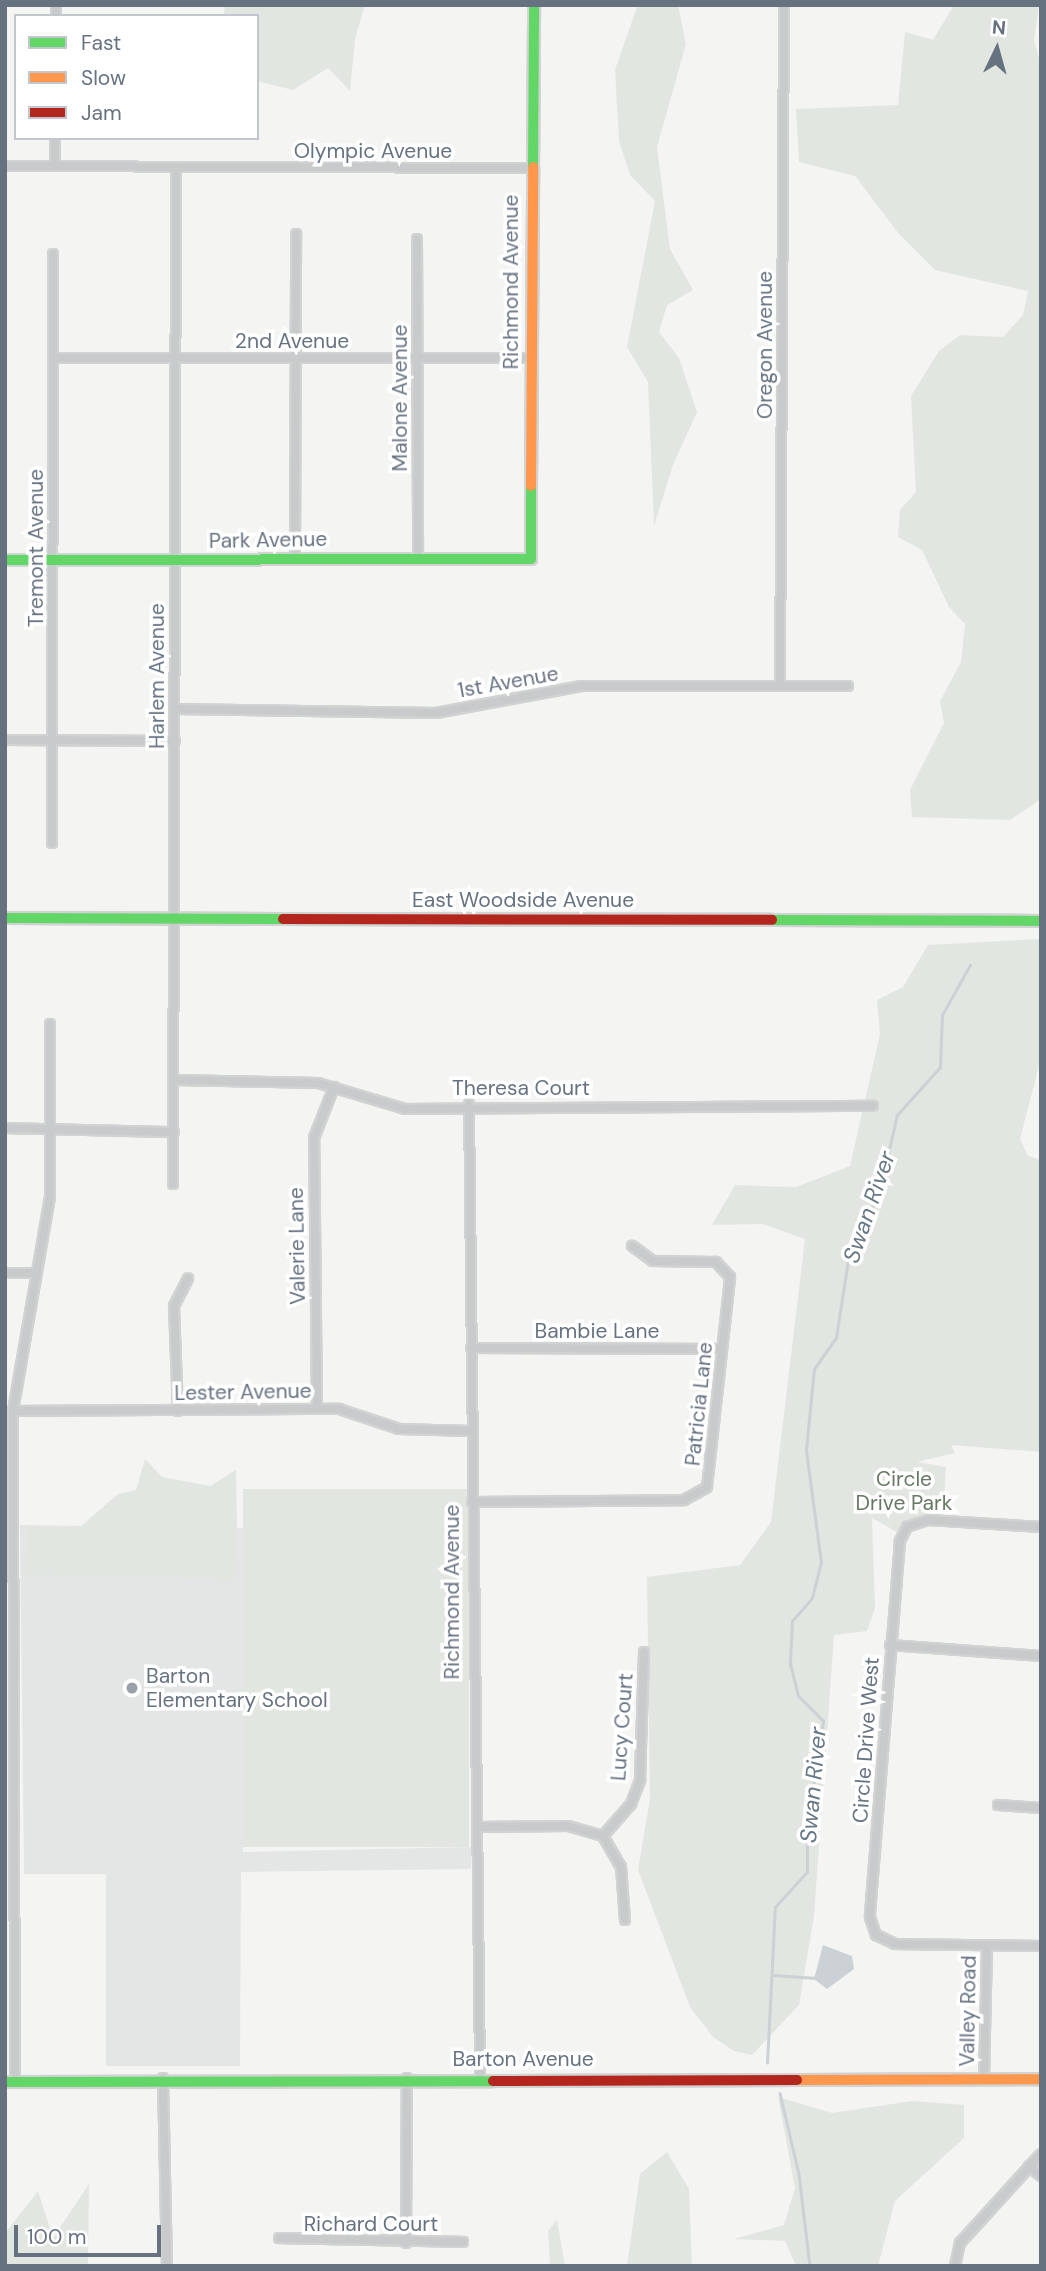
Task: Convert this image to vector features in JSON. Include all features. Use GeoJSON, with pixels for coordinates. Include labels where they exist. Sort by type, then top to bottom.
{"type":"FeatureCollection","features":[{"type":"Feature","properties":{"kind":"street","name":"Richmond Avenue"},"geometry":{"type":"LineString","coordinates":[[531,559],[531,168],[534,5]]}},
{"type":"Feature","properties":{"kind":"street","name":"Oregon Avenue"},"geometry":{"type":"LineString","coordinates":[[780,685],[784,5]]}},
{"type":"Feature","properties":{"kind":"street"},"geometry":{"type":"LineString","coordinates":[[55,140],[55,166]]}},
{"type":"Feature","properties":{"kind":"street","name":"Olympic Avenue"},"geometry":{"type":"LineString","coordinates":[[5,166],[531,168]]}},
{"type":"Feature","properties":{"kind":"street","name":"Harlem Avenue"},"geometry":{"type":"LineString","coordinates":[[173,1184],[176,168]]}},
{"type":"Feature","properties":{"kind":"street"},"geometry":{"type":"LineString","coordinates":[[295,559],[296,234]]}},
{"type":"Feature","properties":{"kind":"street","name":"Malone Avenue"},"geometry":{"type":"LineString","coordinates":[[417,239],[418,558]]}},
{"type":"Feature","properties":{"kind":"street","name":"Tremont Avenue"},"geometry":{"type":"LineString","coordinates":[[52,843],[55,561],[53,254]]}},
{"type":"Feature","properties":{"kind":"street","name":"2nd Avenue"},"geometry":{"type":"LineString","coordinates":[[55,358],[530,358]]}},
{"type":"Feature","properties":{"kind":"street","name":"Park Avenue"},"geometry":{"type":"LineString","coordinates":[[5,560],[531,559]]}},
{"type":"Feature","properties":{"kind":"street","name":"1st Avenue"},"geometry":{"type":"LineString","coordinates":[[175,709],[436,713],[582,686],[848,686]]}},
{"type":"Feature","properties":{"kind":"street"},"geometry":{"type":"LineString","coordinates":[[5,740],[175,741]]}},
{"type":"Feature","properties":{"kind":"street","name":"East Woodside Avenue"},"geometry":{"type":"LineString","coordinates":[[5,918],[1041,921]]}},
{"type":"Feature","properties":{"kind":"street"},"geometry":{"type":"LineString","coordinates":[[10,2082],[9,1638],[13,1411],[50,1197],[50,1024]]}},
{"type":"Feature","properties":{"kind":"street","name":"Theresa Court"},"geometry":{"type":"LineString","coordinates":[[174,1080],[334,1087],[388,1107],[469,1104],[873,1106]]}},
{"type":"Feature","properties":{"kind":"street","name":"Valerie Lane"},"geometry":{"type":"LineString","coordinates":[[317,1408],[314,1138],[334,1087]]}},
{"type":"Feature","properties":{"kind":"street","name":"Richmond Avenue"},"geometry":{"type":"LineString","coordinates":[[469,1104],[470,1431],[480,2079]]}},
{"type":"Feature","properties":{"kind":"street"},"geometry":{"type":"LineString","coordinates":[[5,1128],[174,1132]]}},
{"type":"Feature","properties":{"kind":"street","name":"Patricia Lane"},"geometry":{"type":"LineString","coordinates":[[472,1502],[684,1500],[702,1495],[709,1474],[730,1290],[724,1268],[706,1260],[653,1261],[632,1245]]}},
{"type":"Feature","properties":{"kind":"street"},"geometry":{"type":"LineString","coordinates":[[5,1273],[35,1273]]}},
{"type":"Feature","properties":{"kind":"street"},"geometry":{"type":"LineString","coordinates":[[178,1411],[174,1306],[188,1278]]}},
{"type":"Feature","properties":{"kind":"street","name":"Bambie Lane"},"geometry":{"type":"LineString","coordinates":[[471,1348],[722,1349]]}},
{"type":"Feature","properties":{"kind":"street","name":"Lester Avenue"},"geometry":{"type":"LineString","coordinates":[[13,1411],[317,1408],[351,1411],[399,1429],[470,1431]]}},
{"type":"Feature","properties":{"kind":"street","name":"Circle Drive West"},"geometry":{"type":"LineString","coordinates":[[987,1946],[895,1944],[876,1936],[870,1917],[897,1560],[907,1527],[951,1520],[1041,1527]]}},
{"type":"Feature","properties":{"kind":"street"},"geometry":{"type":"LineString","coordinates":[[890,1645],[1041,1656]]}},
{"type":"Feature","properties":{"kind":"street","name":"Lucy Court"},"geometry":{"type":"LineString","coordinates":[[603,1836],[631,1804],[640,1780],[644,1652]]}},
{"type":"Feature","properties":{"kind":"street"},"geometry":{"type":"LineString","coordinates":[[998,1805],[1041,1808]]}},
{"type":"Feature","properties":{"kind":"street"},"geometry":{"type":"LineString","coordinates":[[477,1827],[568,1826],[603,1836],[621,1867],[625,1920]]}},
{"type":"Feature","properties":{"kind":"street"},"geometry":{"type":"LineString","coordinates":[[987,1946],[1041,1946]]}},
{"type":"Feature","properties":{"kind":"street","name":"Valley Road"},"geometry":{"type":"LineString","coordinates":[[984,2078],[987,1946]]}},
{"type":"Feature","properties":{"kind":"street"},"geometry":{"type":"LineString","coordinates":[[163,2078],[167,2266]]}},
{"type":"Feature","properties":{"kind":"street","name":"Barton Avenue"},"geometry":{"type":"LineString","coordinates":[[10,2082],[163,2078],[1041,2079]]}},
{"type":"Feature","properties":{"kind":"street"},"geometry":{"type":"LineString","coordinates":[[406,2243],[407,2078]]}},
{"type":"Feature","properties":{"kind":"street"},"geometry":{"type":"LineString","coordinates":[[955,2266],[960,2243],[1041,2154]]}},
{"type":"Feature","properties":{"kind":"street"},"geometry":{"type":"LineString","coordinates":[[1029,2166],[1041,2176]]}},
{"type":"Feature","properties":{"kind":"street","name":"Richard Court"},"geometry":{"type":"LineString","coordinates":[[279,2238],[406,2243],[463,2242]]}},
{"type":"Feature","properties":{"kind":"shaded area","name":"Barton Elementary School"},"geometry":{"type":"Polygon","coordinates":[[[20,1525],[243,1528],[243,1852],[472,1847],[471,1869],[241,1872],[240,2066],[106,2066],[106,1874],[24,1874],[20,1525]]]}},
{"type":"Feature","properties":{"kind":"shaded area"},"geometry":{"type":"Polygon","coordinates":[[[823,1945],[852,1956],[854,1969],[827,1989],[814,1979],[823,1945]]]}},
{"type":"Feature","properties":{"kind":"green space"},"geometry":{"type":"Polygon","coordinates":[[[225,5],[365,5],[355,39],[350,91],[328,68],[293,90],[259,82],[259,14],[224,14],[225,5]]]}},
{"type":"Feature","properties":{"kind":"green space"},"geometry":{"type":"Polygon","coordinates":[[[678,5],[686,44],[657,147],[670,249],[693,290],[667,305],[659,332],[679,358],[697,412],[673,465],[654,526],[648,382],[627,347],[655,201],[630,175],[619,141],[615,70],[637,7],[678,5]]]}},
{"type":"Feature","properties":{"kind":"green space"},"geometry":{"type":"Polygon","coordinates":[[[954,5],[1039,5],[1034,40],[1041,66],[1041,799],[1010,820],[912,817],[910,790],[944,723],[940,701],[961,662],[965,624],[949,607],[922,550],[898,537],[900,510],[916,492],[911,396],[939,351],[960,335],[1003,337],[1023,315],[1028,291],[935,270],[899,234],[855,176],[799,162],[796,109],[898,105],[905,32],[933,40],[954,5]]]}},
{"type":"Feature","properties":{"kind":"green space","name":"Circle Drive Park"},"geometry":{"type":"Polygon","coordinates":[[[1041,939],[1041,1058],[1020,1139],[1028,1156],[1041,1160],[1041,1452],[951,1445],[955,1453],[917,1462],[946,1467],[943,1515],[907,1522],[899,1533],[872,1518],[875,1608],[867,1631],[834,1635],[814,1916],[799,2005],[752,2055],[734,2051],[713,2037],[690,2007],[638,1870],[650,1799],[647,1577],[740,1565],[771,1522],[805,1239],[763,1224],[712,1225],[735,1185],[796,1187],[850,1166],[880,1034],[877,1000],[903,987],[928,945],[1041,939]]]}},
{"type":"Feature","properties":{"kind":"green space"},"geometry":{"type":"Polygon","coordinates":[[[145,1459],[162,1477],[210,1486],[236,1470],[238,1579],[25,1575],[28,1527],[80,1527],[118,1494],[136,1490],[145,1459]]]}},
{"type":"Feature","properties":{"kind":"green space"},"geometry":{"type":"Polygon","coordinates":[[[243,1489],[469,1489],[469,1847],[243,1847],[243,1489]]]}},
{"type":"Feature","properties":{"kind":"green space"},"geometry":{"type":"Polygon","coordinates":[[[778,2097],[832,2113],[912,2101],[964,2105],[964,2138],[895,2201],[878,2266],[796,2266],[785,2241],[734,2239],[784,2225],[795,2188],[778,2097]]]}},
{"type":"Feature","properties":{"kind":"green space"},"geometry":{"type":"Polygon","coordinates":[[[667,2152],[689,2189],[692,2266],[627,2266],[640,2174],[667,2152]]]}},
{"type":"Feature","properties":{"kind":"green space"},"geometry":{"type":"Polygon","coordinates":[[[89,2184],[88,2266],[5,2266],[5,2233],[38,2191],[53,2238],[89,2184]]]}},
{"type":"Feature","properties":{"kind":"green space"},"geometry":{"type":"Polygon","coordinates":[[[557,2220],[565,2266],[550,2266],[548,2231],[557,2220]]]}},
{"type":"Feature","properties":{"kind":"waterway","name":"Swan River"},"geometry":{"type":"LineString","coordinates":[[767,2063],[775,1907],[807,1872],[807,1827],[823,1721],[798,1696],[790,1663],[792,1621],[812,1598],[821,1563],[806,1450],[814,1369],[836,1337],[848,1260],[880,1189],[897,1115],[940,1067],[942,1015],[970,965]]}},
{"type":"Feature","properties":{"kind":"waterway"},"geometry":{"type":"LineString","coordinates":[[774,1975],[816,1978]]}},
{"type":"Feature","properties":{"kind":"waterway","name":"Swan River"},"geometry":{"type":"LineString","coordinates":[[780,2093],[799,2174],[810,2266]]}},
{"type":"Feature","properties":{"kind":"traffic: fast"},"geometry":{"type":"LineString","coordinates":[[533,167],[534,5]]}},
{"type":"Feature","properties":{"kind":"traffic: fast"},"geometry":{"type":"LineString","coordinates":[[5,560],[531,559],[531,486]]}},
{"type":"Feature","properties":{"kind":"traffic: fast"},"geometry":{"type":"LineString","coordinates":[[5,918],[283,919]]}},
{"type":"Feature","properties":{"kind":"traffic: fast"},"geometry":{"type":"LineString","coordinates":[[772,920],[1041,921]]}},
{"type":"Feature","properties":{"kind":"traffic: fast"},"geometry":{"type":"LineString","coordinates":[[5,2082],[493,2081]]}},
{"type":"Feature","properties":{"kind":"traffic: slow"},"geometry":{"type":"LineString","coordinates":[[531,486],[533,167]]}},
{"type":"Feature","properties":{"kind":"traffic: slow"},"geometry":{"type":"LineString","coordinates":[[797,2080],[1041,2079]]}},
{"type":"Feature","properties":{"kind":"traffic: jam"},"geometry":{"type":"LineString","coordinates":[[283,919],[772,920]]}},
{"type":"Feature","properties":{"kind":"traffic: jam"},"geometry":{"type":"LineString","coordinates":[[493,2081],[797,2080]]}},
{"type":"Feature","properties":{"kind":"place","name":"Barton Elementary School"},"geometry":{"type":"Point","coordinates":[132,1688]}}]}
